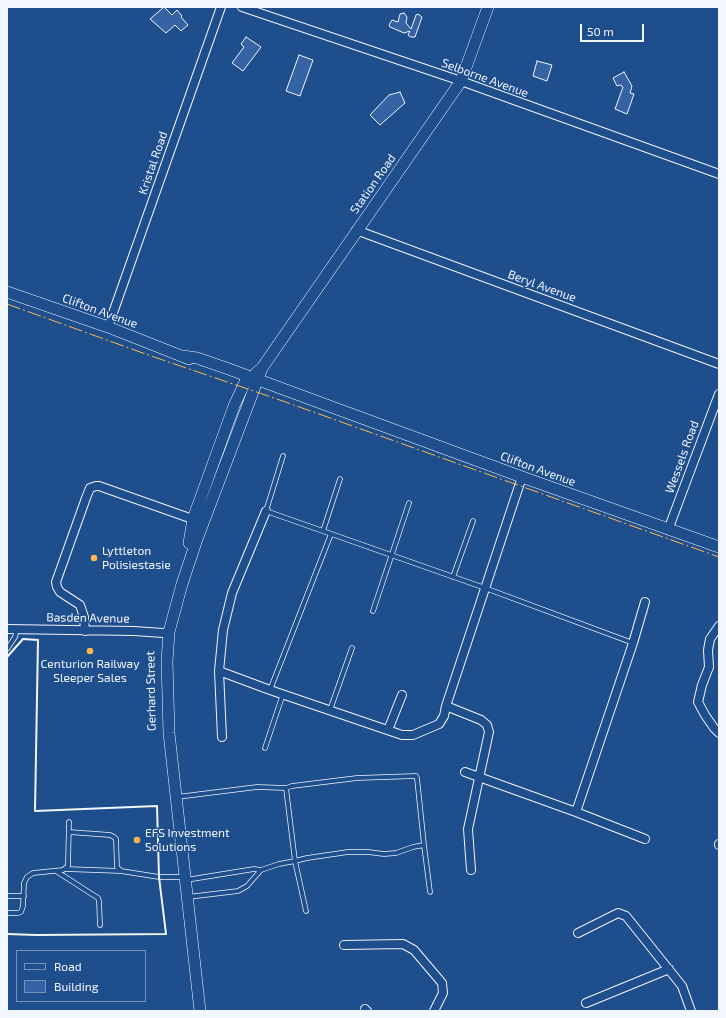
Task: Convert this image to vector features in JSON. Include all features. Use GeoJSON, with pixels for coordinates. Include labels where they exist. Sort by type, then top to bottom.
{"type":"FeatureCollection","features":[{"type":"Feature","properties":{"kind":"street","name":"Kristal Road"},"geometry":{"type":"LineString","coordinates":[[108,327],[220,7]]}},
{"type":"Feature","properties":{"kind":"street","name":"Selborne Avenue"},"geometry":{"type":"LineString","coordinates":[[242,7],[461,81],[719,174]]}},
{"type":"Feature","properties":{"kind":"street","name":"Station Road"},"geometry":{"type":"LineString","coordinates":[[252,381],[461,81],[488,7]]}},
{"type":"Feature","properties":{"kind":"street","name":"Beryl Avenue"},"geometry":{"type":"LineString","coordinates":[[356,230],[719,364]]}},
{"type":"Feature","properties":{"kind":"street","name":"Clifton Avenue"},"geometry":{"type":"LineString","coordinates":[[7,292],[108,327],[183,356],[206,367],[252,381],[334,412],[348,414],[668,530],[719,547]]}},
{"type":"Feature","properties":{"kind":"street","name":"Gerhard Street"},"geometry":{"type":"LineString","coordinates":[[200,1011],[188,897],[165,736],[163,692],[166,633],[176,583],[191,537],[198,521],[234,406],[252,381]]}},
{"type":"Feature","properties":{"kind":"street","name":"Wessels Road"},"geometry":{"type":"LineString","coordinates":[[668,530],[719,394]]}},
{"type":"Feature","properties":{"kind":"street"},"geometry":{"type":"LineString","coordinates":[[219,671],[270,690],[408,736],[422,732],[439,724],[444,716],[446,706],[522,477]]}},
{"type":"Feature","properties":{"kind":"street"},"geometry":{"type":"LineString","coordinates":[[85,630],[84,617],[80,605],[60,592],[56,582],[90,488],[99,486],[198,521]]}},
{"type":"Feature","properties":{"kind":"street"},"geometry":{"type":"LineString","coordinates":[[222,737],[219,671],[223,630],[232,594],[266,511]]}},
{"type":"Feature","properties":{"kind":"street"},"geometry":{"type":"LineString","coordinates":[[576,812],[633,643],[645,602]]}},
{"type":"Feature","properties":{"kind":"street"},"geometry":{"type":"LineString","coordinates":[[719,626],[710,639],[708,650],[709,667],[702,685],[698,702],[714,728],[719,732]]}},
{"type":"Feature","properties":{"kind":"street","name":"Basden Avenue"},"geometry":{"type":"LineString","coordinates":[[7,629],[166,633]]}},
{"type":"Feature","properties":{"kind":"street","name":"Gerhard Street"},"geometry":{"type":"LineString","coordinates":[[166,633],[168,708],[185,878],[196,1011]]}},
{"type":"Feature","properties":{"kind":"street"},"geometry":{"type":"LineString","coordinates":[[388,730],[402,695]]}},
{"type":"Feature","properties":{"kind":"street"},"geometry":{"type":"LineString","coordinates":[[446,706],[481,720],[487,725],[490,732],[468,829],[471,870]]}},
{"type":"Feature","properties":{"kind":"street"},"geometry":{"type":"LineString","coordinates":[[466,772],[645,839]]}},
{"type":"Feature","properties":{"kind":"street"},"geometry":{"type":"LineString","coordinates":[[578,933],[618,913],[623,914],[682,986],[691,1011]]}},
{"type":"Feature","properties":{"kind":"street"},"geometry":{"type":"LineString","coordinates":[[344,944],[402,944],[414,950],[442,983],[443,993],[434,1011]]}},
{"type":"Feature","properties":{"kind":"street"},"geometry":{"type":"LineString","coordinates":[[586,1003],[669,969]]}},
{"type":"Feature","properties":{"kind":"lane"},"geometry":{"type":"LineString","coordinates":[[283,456],[266,511],[485,588],[633,643]]}},
{"type":"Feature","properties":{"kind":"lane"},"geometry":{"type":"LineString","coordinates":[[323,531],[340,479]]}},
{"type":"Feature","properties":{"kind":"lane"},"geometry":{"type":"LineString","coordinates":[[373,611],[409,504]]}},
{"type":"Feature","properties":{"kind":"lane"},"geometry":{"type":"LineString","coordinates":[[454,577],[473,521]]}},
{"type":"Feature","properties":{"kind":"lane"},"geometry":{"type":"LineString","coordinates":[[270,690],[331,534]]}},
{"type":"Feature","properties":{"kind":"lane"},"geometry":{"type":"LineString","coordinates":[[7,649],[15,637],[17,629]]}},
{"type":"Feature","properties":{"kind":"lane"},"geometry":{"type":"LineString","coordinates":[[330,710],[352,648]]}},
{"type":"Feature","properties":{"kind":"lane"},"geometry":{"type":"LineString","coordinates":[[265,748],[283,694]]}},
{"type":"Feature","properties":{"kind":"lane"},"geometry":{"type":"LineString","coordinates":[[176,797],[258,787],[286,788],[357,778],[416,776],[430,892]]}},
{"type":"Feature","properties":{"kind":"lane"},"geometry":{"type":"LineString","coordinates":[[286,788],[295,861],[306,911]]}},
{"type":"Feature","properties":{"kind":"lane"},"geometry":{"type":"LineString","coordinates":[[66,869],[68,863],[69,822]]}},
{"type":"Feature","properties":{"kind":"lane"},"geometry":{"type":"LineString","coordinates":[[68,832],[110,835],[114,837],[116,839],[117,867],[120,871]]}},
{"type":"Feature","properties":{"kind":"lane"},"geometry":{"type":"LineString","coordinates":[[7,913],[18,914],[24,906],[24,883],[32,873],[66,869],[120,871],[159,878],[185,878],[254,869],[261,870],[295,861],[348,852],[384,854],[396,853],[413,846],[424,845]]}},
{"type":"Feature","properties":{"kind":"lane"},"geometry":{"type":"LineString","coordinates":[[188,897],[238,891],[247,886],[261,870]]}},
{"type":"Feature","properties":{"kind":"lane"},"geometry":{"type":"LineString","coordinates":[[56,871],[98,898],[100,925]]}},
{"type":"Feature","properties":{"kind":"lane"},"geometry":{"type":"LineString","coordinates":[[7,896],[24,896]]}},
{"type":"Feature","properties":{"kind":"building"},"geometry":{"type":"Polygon","coordinates":[[[164,7],[172,15],[177,10],[188,25],[181,31],[175,25],[166,33],[150,19],[164,7]]]}},
{"type":"Feature","properties":{"kind":"building"},"geometry":{"type":"Polygon","coordinates":[[[404,13],[407,17],[406,23],[411,29],[416,15],[418,14],[422,17],[415,37],[408,35],[410,31],[404,33],[390,27],[389,25],[392,20],[398,22],[400,14],[404,13]]]}},
{"type":"Feature","properties":{"kind":"building"},"geometry":{"type":"Polygon","coordinates":[[[246,37],[261,47],[243,71],[232,63],[244,47],[241,44],[246,37]]]}},
{"type":"Feature","properties":{"kind":"building"},"geometry":{"type":"Polygon","coordinates":[[[299,55],[313,60],[300,96],[286,91],[299,55]]]}},
{"type":"Feature","properties":{"kind":"building"},"geometry":{"type":"Polygon","coordinates":[[[537,61],[552,65],[547,81],[533,76],[537,61]]]}},
{"type":"Feature","properties":{"kind":"building"},"geometry":{"type":"Polygon","coordinates":[[[624,72],[632,86],[630,93],[634,94],[627,114],[615,109],[623,87],[620,85],[617,86],[613,78],[624,72]]]}},
{"type":"Feature","properties":{"kind":"building"},"geometry":{"type":"Polygon","coordinates":[[[400,92],[405,103],[380,125],[370,115],[389,95],[400,92]]]}},
{"type":"Feature","properties":{"kind":"wall"},"geometry":{"type":"LineString","coordinates":[[7,657],[23,639],[38,640],[35,811],[157,806],[159,877],[166,934],[7,934]]}},
{"type":"Feature","properties":{"kind":"power"},"geometry":{"type":"LineString","coordinates":[[7,304],[719,557]]}},
{"type":"Feature","properties":{"kind":"place","name":"Lyttleton Polisiestasie"},"geometry":{"type":"Point","coordinates":[94,558]}},
{"type":"Feature","properties":{"kind":"place","name":"Centurion Railway Sleeper Sales"},"geometry":{"type":"Point","coordinates":[90,651]}},
{"type":"Feature","properties":{"kind":"place","name":"EFS Investment Solutions"},"geometry":{"type":"Point","coordinates":[137,840]}}]}
